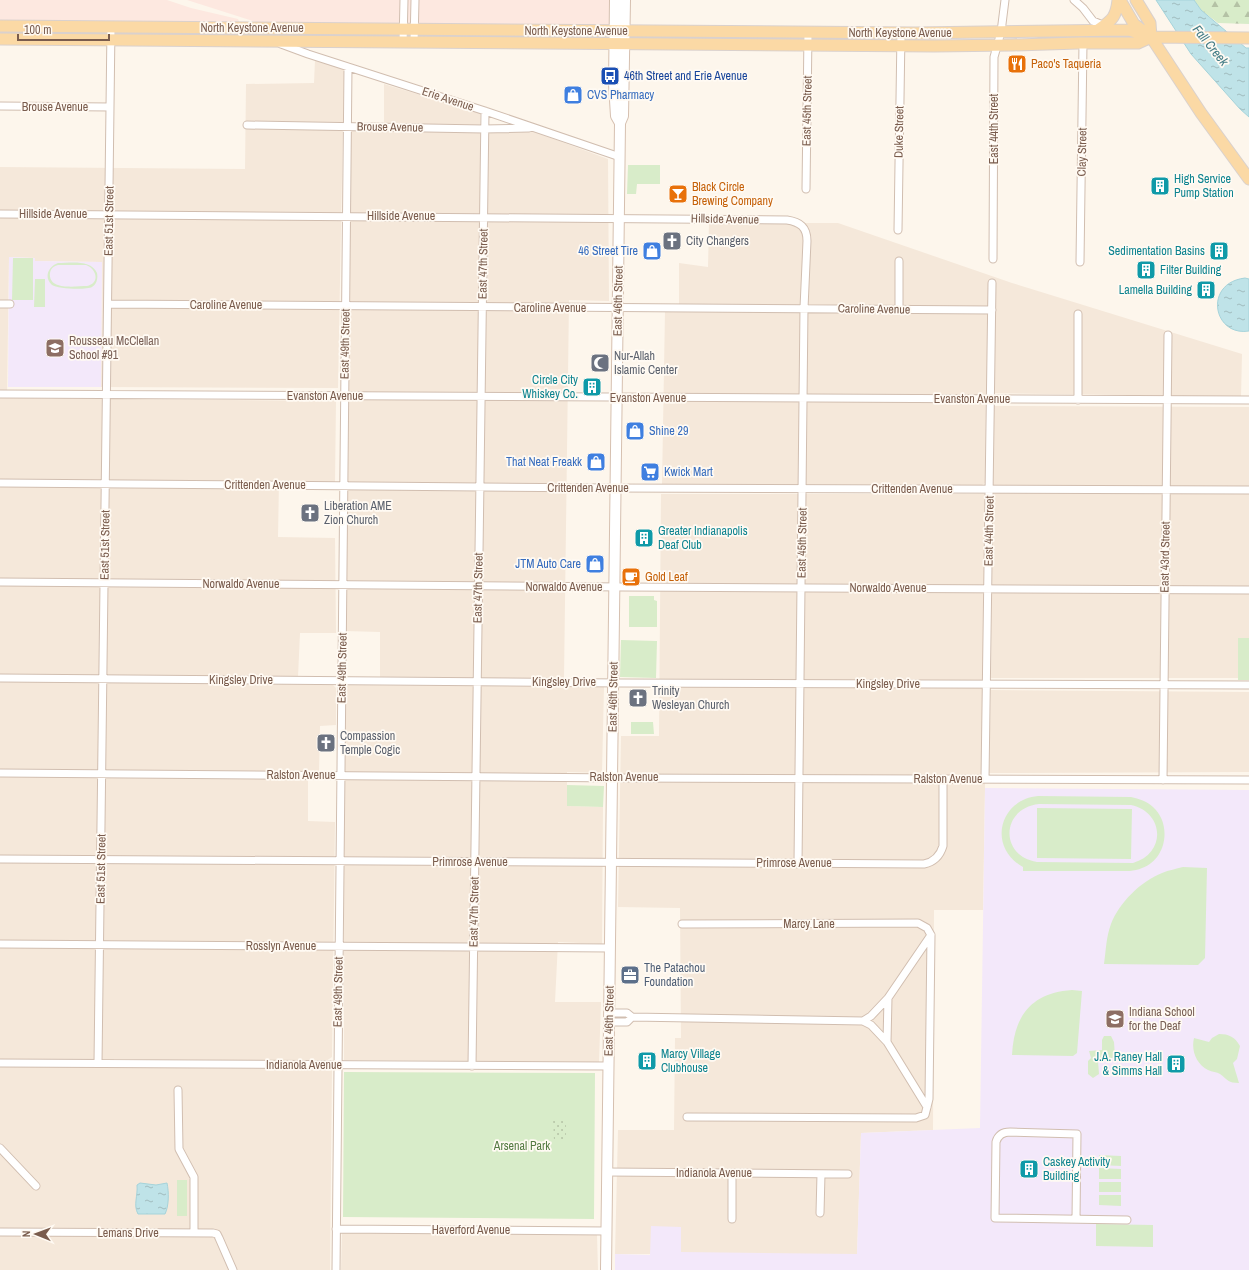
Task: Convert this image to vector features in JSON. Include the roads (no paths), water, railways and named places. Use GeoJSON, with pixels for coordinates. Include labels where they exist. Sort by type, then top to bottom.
{"type":"FeatureCollection","features":[{"type":"Feature","properties":{"kind":"main road","name":"East 46th Street"},"geometry":{"type":"LineString","coordinates":[[606,1270],[620,157],[620,123],[616,116],[614,93],[619,45],[619,31],[615,0]]}},
{"type":"Feature","properties":{"kind":"main road","name":"East 46th Street"},"geometry":{"type":"LineString","coordinates":[[619,31],[625,0]]}},
{"type":"Feature","properties":{"kind":"main road"},"geometry":{"type":"LineString","coordinates":[[1105,28],[1114,17],[1119,0]]}},
{"type":"Feature","properties":{"kind":"main road"},"geometry":{"type":"LineString","coordinates":[[1119,0],[1134,24],[1151,37],[1205,119],[1249,179]]}},
{"type":"Feature","properties":{"kind":"main road"},"geometry":{"type":"LineString","coordinates":[[1136,0],[1150,23],[1151,37]]}},
{"type":"Feature","properties":{"kind":"main road","name":"North Keystone Avenue"},"geometry":{"type":"LineString","coordinates":[[0,26],[808,33],[1001,32],[1105,28],[1129,30],[1151,37],[1249,38]]}},
{"type":"Feature","properties":{"kind":"main road","name":"North Keystone Avenue"},"geometry":{"type":"LineString","coordinates":[[0,39],[619,45],[997,46],[1138,43],[1151,37]]}},
{"type":"Feature","properties":{"kind":"street"},"geometry":{"type":"LineString","coordinates":[[404,0],[409,30],[408,43]]}},
{"type":"Feature","properties":{"kind":"street"},"geometry":{"type":"LineString","coordinates":[[408,43],[414,0]]}},
{"type":"Feature","properties":{"kind":"street","name":"East 44th Street"},"geometry":{"type":"LineString","coordinates":[[993,259],[994,58],[1001,32],[1005,0]]}},
{"type":"Feature","properties":{"kind":"street"},"geometry":{"type":"LineString","coordinates":[[1074,0],[1083,8],[1093,22],[1105,28]]}},
{"type":"Feature","properties":{"kind":"street","name":"East 51st Street"},"geometry":{"type":"LineString","coordinates":[[98,1063],[111,27]]}},
{"type":"Feature","properties":{"kind":"street","name":"East 45th Street"},"geometry":{"type":"LineString","coordinates":[[806,190],[808,33]]}},
{"type":"Feature","properties":{"kind":"street","name":"Duke Street"},"geometry":{"type":"LineString","coordinates":[[898,230],[901,33]]}},
{"type":"Feature","properties":{"kind":"street","name":"Erie Avenue"},"geometry":{"type":"LineString","coordinates":[[275,42],[620,157]]}},
{"type":"Feature","properties":{"kind":"street","name":"Clay Street"},"geometry":{"type":"LineString","coordinates":[[1080,262],[1083,43]]}},
{"type":"Feature","properties":{"kind":"street","name":"East 49th Street"},"geometry":{"type":"LineString","coordinates":[[336,1270],[348,67]]}},
{"type":"Feature","properties":{"kind":"street","name":"Brouse Avenue"},"geometry":{"type":"LineString","coordinates":[[0,106],[110,107]]}},
{"type":"Feature","properties":{"kind":"street","name":"East 47th Street"},"geometry":{"type":"LineString","coordinates":[[472,1066],[485,111]]}},
{"type":"Feature","properties":{"kind":"street","name":"Brouse Avenue"},"geometry":{"type":"LineString","coordinates":[[247,126],[347,126],[484,129],[533,128]]}},
{"type":"Feature","properties":{"kind":"street","name":"Hillside Avenue"},"geometry":{"type":"LineString","coordinates":[[0,214],[787,220],[796,221],[801,224]]}},
{"type":"Feature","properties":{"kind":"street","name":"East 45th Street"},"geometry":{"type":"LineString","coordinates":[[798,864],[804,308],[807,238],[806,232],[801,224]]}},
{"type":"Feature","properties":{"kind":"street"},"geometry":{"type":"LineString","coordinates":[[899,261],[899,310]]}},
{"type":"Feature","properties":{"kind":"street","name":"East 44th Street"},"geometry":{"type":"LineString","coordinates":[[985,779],[992,283]]}},
{"type":"Feature","properties":{"kind":"street"},"geometry":{"type":"LineString","coordinates":[[0,304],[10,304]]}},
{"type":"Feature","properties":{"kind":"street","name":"Caroline Avenue"},"geometry":{"type":"LineString","coordinates":[[108,304],[992,310]]}},
{"type":"Feature","properties":{"kind":"street"},"geometry":{"type":"LineString","coordinates":[[1078,314],[1078,400]]}},
{"type":"Feature","properties":{"kind":"street","name":"East 43rd Street"},"geometry":{"type":"LineString","coordinates":[[1162,780],[1168,335]]}},
{"type":"Feature","properties":{"kind":"street","name":"Evanston Avenue"},"geometry":{"type":"LineString","coordinates":[[0,394],[1249,400]]}},
{"type":"Feature","properties":{"kind":"street","name":"Crittenden Avenue"},"geometry":{"type":"LineString","coordinates":[[0,483],[616,488],[1249,490]]}},
{"type":"Feature","properties":{"kind":"street","name":"Norwaldo Avenue"},"geometry":{"type":"LineString","coordinates":[[0,582],[1249,590]]}},
{"type":"Feature","properties":{"kind":"street","name":"Kingsley Drive"},"geometry":{"type":"LineString","coordinates":[[0,678],[613,683],[1249,685]]}},
{"type":"Feature","properties":{"kind":"street","name":"Ralston Avenue"},"geometry":{"type":"LineString","coordinates":[[0,773],[612,778],[1249,780]]}},
{"type":"Feature","properties":{"kind":"street","name":"Primrose Avenue"},"geometry":{"type":"LineString","coordinates":[[0,859],[924,864],[932,862],[942,851],[944,779]]}},
{"type":"Feature","properties":{"kind":"street","name":"Marcy Lane"},"geometry":{"type":"LineString","coordinates":[[682,924],[918,923],[927,928],[931,935]]}},
{"type":"Feature","properties":{"kind":"street"},"geometry":{"type":"LineString","coordinates":[[609,1017],[627,1022],[632,1017],[863,1020],[871,1016],[888,998],[931,935]]}},
{"type":"Feature","properties":{"kind":"street"},"geometry":{"type":"LineString","coordinates":[[686,1117],[916,1118],[925,1115],[929,1099],[931,935]]}},
{"type":"Feature","properties":{"kind":"street","name":"Rosslyn Avenue"},"geometry":{"type":"LineString","coordinates":[[0,944],[610,948]]}},
{"type":"Feature","properties":{"kind":"street"},"geometry":{"type":"LineString","coordinates":[[887,1042],[888,998]]}},
{"type":"Feature","properties":{"kind":"street"},"geometry":{"type":"LineString","coordinates":[[863,1020],[871,1025],[887,1042],[927,1107]]}},
{"type":"Feature","properties":{"kind":"street","name":"Indianola Avenue"},"geometry":{"type":"LineString","coordinates":[[0,1062],[608,1066]]}},
{"type":"Feature","properties":{"kind":"street"},"geometry":{"type":"LineString","coordinates":[[178,1090],[178,1149],[194,1177],[194,1233]]}},
{"type":"Feature","properties":{"kind":"street"},"geometry":{"type":"LineString","coordinates":[[1076,1219],[1077,1134],[1004,1132],[998,1137],[996,1142],[995,1218],[1127,1220]]}},
{"type":"Feature","properties":{"kind":"street"},"geometry":{"type":"LineString","coordinates":[[0,1148],[36,1186]]}},
{"type":"Feature","properties":{"kind":"street","name":"Indianola Avenue"},"geometry":{"type":"LineString","coordinates":[[607,1172],[848,1174]]}},
{"type":"Feature","properties":{"kind":"street"},"geometry":{"type":"LineString","coordinates":[[732,1173],[732,1219]]}},
{"type":"Feature","properties":{"kind":"street"},"geometry":{"type":"LineString","coordinates":[[820,1213],[821,1174]]}},
{"type":"Feature","properties":{"kind":"street","name":"Haverford Avenue"},"geometry":{"type":"LineString","coordinates":[[336,1229],[606,1231]]}},
{"type":"Feature","properties":{"kind":"street","name":"Lemans Drive"},"geometry":{"type":"LineString","coordinates":[[0,1232],[217,1234],[233,1270]]}},
{"type":"Feature","properties":{"kind":"water","name":"Fall Creek"},"geometry":{"type":"Polygon","coordinates":[[[1156,0],[1194,0],[1201,10],[1246,48],[1249,48],[1249,117],[1240,109],[1191,54],[1156,0]]]}},
{"type":"Feature","properties":{"kind":"water"},"geometry":{"type":"Polygon","coordinates":[[[1245,278],[1249,279],[1249,331],[1237,331],[1227,326],[1221,318],[1218,309],[1218,299],[1223,289],[1232,282],[1245,278]]]}},
{"type":"Feature","properties":{"kind":"water"},"geometry":{"type":"Polygon","coordinates":[[[140,1183],[156,1185],[167,1183],[168,1199],[165,1214],[138,1214],[136,1204],[137,1185],[140,1183]]]}},
{"type":"Feature","properties":{"kind":"place","name":"Paco's Taqueria"},"geometry":{"type":"Point","coordinates":[1017,64]}},
{"type":"Feature","properties":{"kind":"place","name":"46th Street and Erie Avenue"},"geometry":{"type":"Point","coordinates":[610,76]}},
{"type":"Feature","properties":{"kind":"place","name":"CVS Pharmacy"},"geometry":{"type":"Point","coordinates":[573,95]}},
{"type":"Feature","properties":{"kind":"place","name":"High Service Pump Station"},"geometry":{"type":"Point","coordinates":[1160,186]}},
{"type":"Feature","properties":{"kind":"place","name":"Black Circle Brewing Company"},"geometry":{"type":"Point","coordinates":[678,194]}},
{"type":"Feature","properties":{"kind":"place","name":"City Changers"},"geometry":{"type":"Point","coordinates":[672,241]}},
{"type":"Feature","properties":{"kind":"place","name":"46 Street Tire"},"geometry":{"type":"Point","coordinates":[652,251]}},
{"type":"Feature","properties":{"kind":"place","name":"Sedimentation Basins"},"geometry":{"type":"Point","coordinates":[1219,251]}},
{"type":"Feature","properties":{"kind":"place","name":"Filter Building"},"geometry":{"type":"Point","coordinates":[1146,270]}},
{"type":"Feature","properties":{"kind":"place","name":"Lamella Building"},"geometry":{"type":"Point","coordinates":[1206,290]}},
{"type":"Feature","properties":{"kind":"place","name":"Rousseau McClellan School #91"},"geometry":{"type":"Point","coordinates":[55,348]}},
{"type":"Feature","properties":{"kind":"place","name":"Nur-Allah Islamic Center"},"geometry":{"type":"Point","coordinates":[600,363]}},
{"type":"Feature","properties":{"kind":"place","name":"Circle City Whiskey Co."},"geometry":{"type":"Point","coordinates":[592,387]}},
{"type":"Feature","properties":{"kind":"place","name":"Shine 29"},"geometry":{"type":"Point","coordinates":[635,431]}},
{"type":"Feature","properties":{"kind":"place","name":"That Neat Freakk"},"geometry":{"type":"Point","coordinates":[596,462]}},
{"type":"Feature","properties":{"kind":"place","name":"Kwick Mart"},"geometry":{"type":"Point","coordinates":[650,472]}},
{"type":"Feature","properties":{"kind":"place","name":"Liberation AME Zion Church"},"geometry":{"type":"Point","coordinates":[310,513]}},
{"type":"Feature","properties":{"kind":"place","name":"Greater Indianapolis Deaf Club"},"geometry":{"type":"Point","coordinates":[644,538]}},
{"type":"Feature","properties":{"kind":"place","name":"JTM Auto Care"},"geometry":{"type":"Point","coordinates":[595,564]}},
{"type":"Feature","properties":{"kind":"place","name":"Gold Leaf"},"geometry":{"type":"Point","coordinates":[631,577]}},
{"type":"Feature","properties":{"kind":"place","name":"Trinity Wesleyan Church"},"geometry":{"type":"Point","coordinates":[638,698]}},
{"type":"Feature","properties":{"kind":"place","name":"Compassion Temple Cogic"},"geometry":{"type":"Point","coordinates":[326,743]}},
{"type":"Feature","properties":{"kind":"place","name":"The Patachou Foundation"},"geometry":{"type":"Point","coordinates":[630,975]}},
{"type":"Feature","properties":{"kind":"place","name":"Indiana School for the Deaf"},"geometry":{"type":"Point","coordinates":[1115,1019]}},
{"type":"Feature","properties":{"kind":"place","name":"Marcy Village Clubhouse"},"geometry":{"type":"Point","coordinates":[647,1061]}},
{"type":"Feature","properties":{"kind":"place","name":"J.A. Raney Hall & Simms Hall"},"geometry":{"type":"Point","coordinates":[1176,1064]}},
{"type":"Feature","properties":{"kind":"place","name":"Caskey Activity Building"},"geometry":{"type":"Point","coordinates":[1029,1169]}},
{"type":"Feature","properties":{"kind":"park label","name":"Arsenal Park"},"geometry":{"type":"Point","coordinates":[522,1146]}}]}
